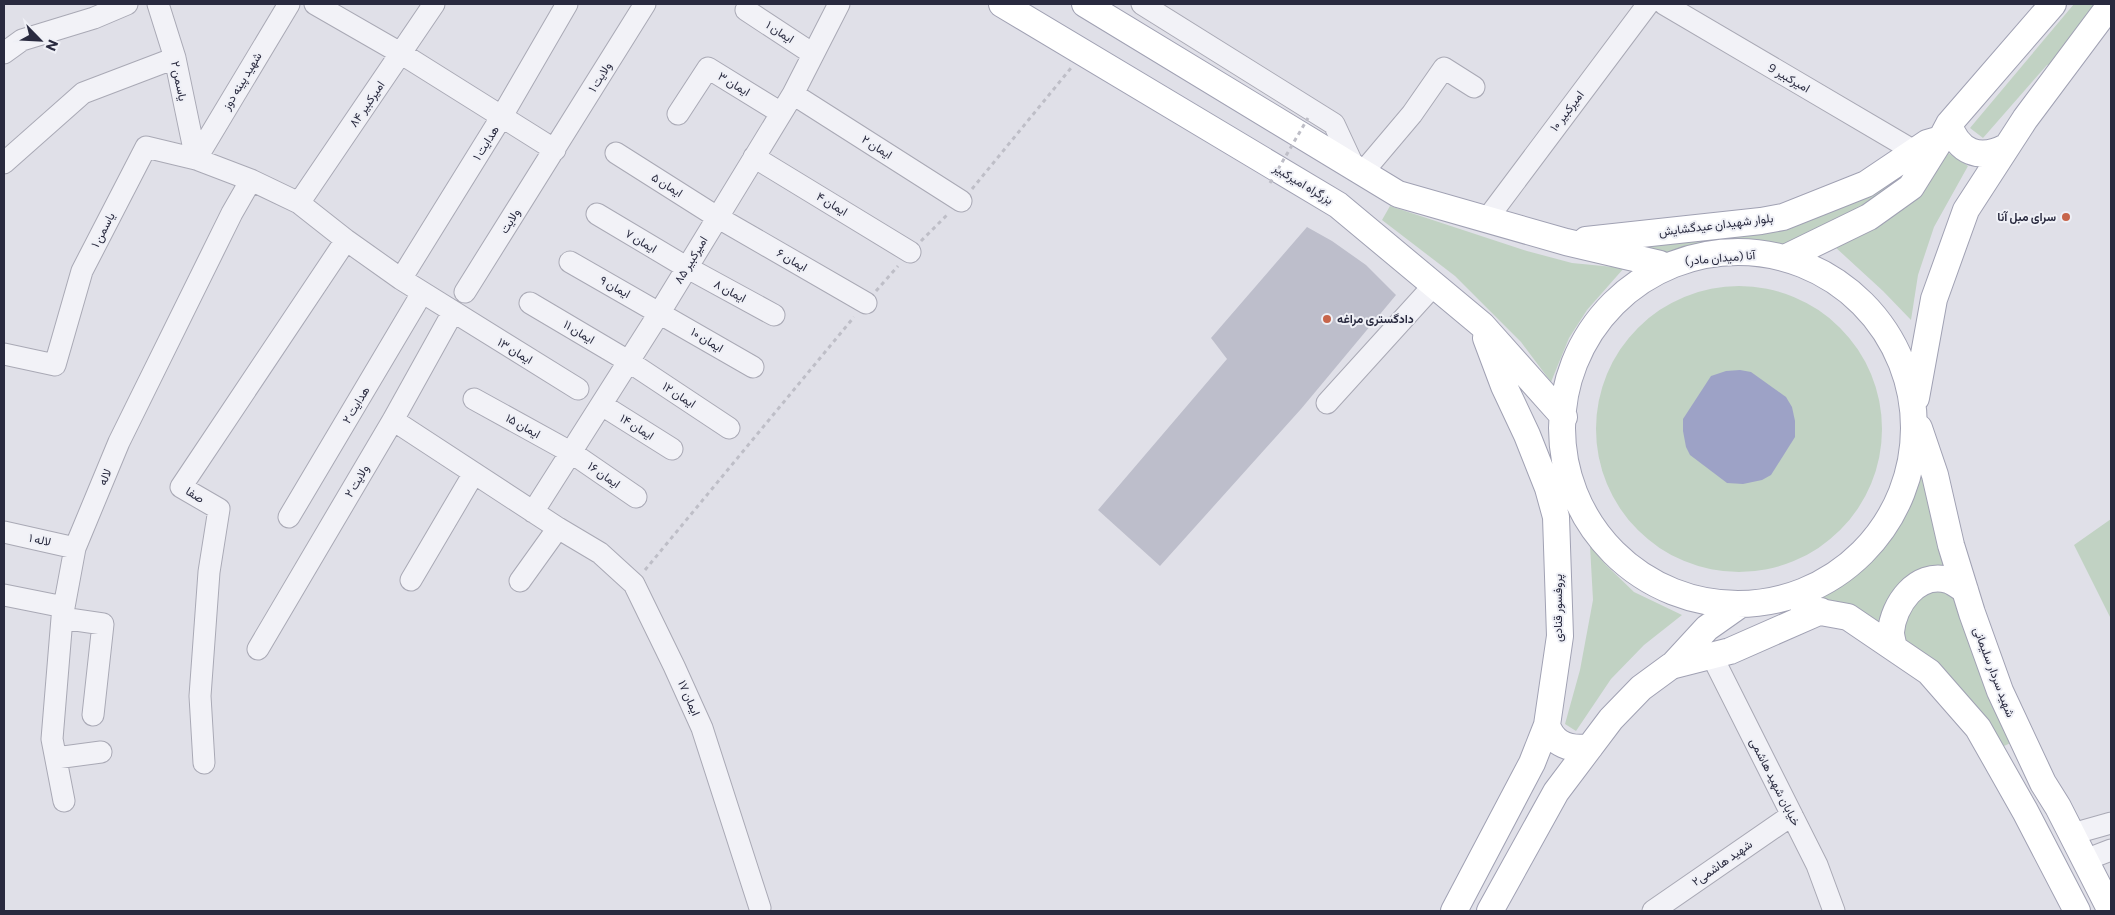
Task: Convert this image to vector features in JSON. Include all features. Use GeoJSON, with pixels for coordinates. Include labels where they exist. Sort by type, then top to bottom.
{"type":"FeatureCollection","features":[{"type":"Feature","properties":{"kind":"main road","name":"بزرگراه امیرکبیر"},"geometry":{"type":"LineString","coordinates":[[1002,4],[1338,205],[1482,325],[1564,417]]}},
{"type":"Feature","properties":{"kind":"main road"},"geometry":{"type":"LineString","coordinates":[[1085,4],[1398,194],[1566,242],[1660,264]]}},
{"type":"Feature","properties":{"kind":"main road","name":"بلوار شهیدان عیدگشایش"},"geometry":{"type":"LineString","coordinates":[[1566,242],[1783,217],[1866,184],[1945,131],[2053,4]]}},
{"type":"Feature","properties":{"kind":"main road"},"geometry":{"type":"LineString","coordinates":[[1915,412],[1934,299],[1966,210],[2025,119],[2111,4]]}},
{"type":"Feature","properties":{"kind":"main road"},"geometry":{"type":"LineString","coordinates":[[1788,256],[1869,217],[1911,187],[1945,131],[1971,152],[1995,153],[2006,147]]}},
{"type":"Feature","properties":{"kind":"main road","name":"آنا (میدان مادر)"},"geometry":{"type":"LineString","coordinates":[[1750,254],[1788,256],[1835,278],[1874,312],[1901,356],[1915,412],[1913,461],[1899,502],[1876,540],[1844,570],[1806,592],[1753,603],[1721,604],[1679,595],[1640,576],[1607,548],[1582,513],[1571,492],[1564,417],[1566,383],[1590,329],[1629,286],[1660,264],[1750,254]]}},
{"type":"Feature","properties":{"kind":"main road","name":"پروفسور قنادی"},"geometry":{"type":"LineString","coordinates":[[1454,911],[1527,772],[1547,725],[1560,636],[1556,517],[1548,488],[1527,435],[1504,386],[1482,325]]}},
{"type":"Feature","properties":{"kind":"main road","name":"شهید سردار سلیمانی"},"geometry":{"type":"LineString","coordinates":[[1915,412],[1935,475],[1951,544],[1965,590],[2000,691],[2043,783],[2072,834],[2111,911]]}},
{"type":"Feature","properties":{"kind":"main road"},"geometry":{"type":"LineString","coordinates":[[1894,648],[1891,633],[1896,611],[1908,592],[1928,580],[1948,580],[1965,590]]}},
{"type":"Feature","properties":{"kind":"main road"},"geometry":{"type":"LineString","coordinates":[[1490,911],[1556,792],[1610,719],[1641,688],[1671,666],[1707,628],[1753,603],[1821,611],[1848,618],[1929,672],[1978,728],[2025,811],[2076,911]]}},
{"type":"Feature","properties":{"kind":"main road"},"geometry":{"type":"LineString","coordinates":[[1671,666],[1745,645],[1777,628],[1821,611]]}},
{"type":"Feature","properties":{"kind":"main road"},"geometry":{"type":"LineString","coordinates":[[1547,725],[1550,734],[1565,746],[1577,749],[1590,747]]}},
{"type":"Feature","properties":{"kind":"main road"},"geometry":{"type":"LineString","coordinates":[[1527,772],[1540,771],[1546,774],[1551,778],[1556,792]]}},
{"type":"Feature","properties":{"kind":"street"},"geometry":{"type":"LineString","coordinates":[[4,53],[22,40],[94,18],[127,4]]}},
{"type":"Feature","properties":{"kind":"street","name":"یاسمن ۲"},"geometry":{"type":"LineString","coordinates":[[158,4],[175,58],[196,159]]}},
{"type":"Feature","properties":{"kind":"street","name":"شهید پینه دوز"},"geometry":{"type":"LineString","coordinates":[[196,159],[289,4]]}},
{"type":"Feature","properties":{"kind":"street"},"geometry":{"type":"LineString","coordinates":[[315,4],[402,54],[555,150]]}},
{"type":"Feature","properties":{"kind":"street","name":"امیرکبیر ۸۴"},"geometry":{"type":"LineString","coordinates":[[299,203],[402,54],[434,4]]}},
{"type":"Feature","properties":{"kind":"street","name":"هدایت ۱"},"geometry":{"type":"LineString","coordinates":[[401,279],[502,116],[567,4]]}},
{"type":"Feature","properties":{"kind":"street","name":"ولایت ۱"},"geometry":{"type":"LineString","coordinates":[[555,150],[645,4]]}},
{"type":"Feature","properties":{"kind":"street","name":"امیرکبیر ۸۵"},"geometry":{"type":"LineString","coordinates":[[533,512],[660,312],[781,113],[839,4]]}},
{"type":"Feature","properties":{"kind":"street"},"geometry":{"type":"LineString","coordinates":[[1142,4],[1334,124],[1358,170],[1412,114],[1444,68],[1474,87]]}},
{"type":"Feature","properties":{"kind":"street","name":"امیرکبیر ۱۰"},"geometry":{"type":"LineString","coordinates":[[1487,218],[1648,4]]}},
{"type":"Feature","properties":{"kind":"street","name":"امیرکبیر 9"},"geometry":{"type":"LineString","coordinates":[[1664,4],[1914,152]]}},
{"type":"Feature","properties":{"kind":"street","name":"ایمان ۱"},"geometry":{"type":"LineString","coordinates":[[746,10],[813,54]]}},
{"type":"Feature","properties":{"kind":"street"},"geometry":{"type":"LineString","coordinates":[[4,163],[83,93],[175,58]]}},
{"type":"Feature","properties":{"kind":"street","name":"ایمان ۳"},"geometry":{"type":"LineString","coordinates":[[678,114],[708,68],[781,113]]}},
{"type":"Feature","properties":{"kind":"street","name":"ایمان ۲"},"geometry":{"type":"LineString","coordinates":[[792,94],[961,201]]}},
{"type":"Feature","properties":{"kind":"street","name":"یاسمن ۱"},"geometry":{"type":"LineString","coordinates":[[4,354],[55,365],[82,271],[146,147],[196,159]]}},
{"type":"Feature","properties":{"kind":"street","name":"ولایت"},"geometry":{"type":"LineString","coordinates":[[465,292],[555,150]]}},
{"type":"Feature","properties":{"kind":"street","name":"ایمان ۵"},"geometry":{"type":"LineString","coordinates":[[616,153],[717,217]]}},
{"type":"Feature","properties":{"kind":"street","name":"ایمان ۴"},"geometry":{"type":"LineString","coordinates":[[754,157],[910,252]]}},
{"type":"Feature","properties":{"kind":"street","name":"ایمان ۱۳"},"geometry":{"type":"LineString","coordinates":[[196,159],[251,180],[299,203],[346,240],[401,279],[578,389]]}},
{"type":"Feature","properties":{"kind":"street","name":"لاله"},"geometry":{"type":"LineString","coordinates":[[64,800],[52,739],[63,612],[75,548],[119,442],[232,213],[251,180]]}},
{"type":"Feature","properties":{"kind":"street","name":"ایمان ۷"},"geometry":{"type":"LineString","coordinates":[[597,214],[686,268]]}},
{"type":"Feature","properties":{"kind":"street","name":"ایمان ۶"},"geometry":{"type":"LineString","coordinates":[[717,217],[866,302]]}},
{"type":"Feature","properties":{"kind":"street","name":"صفا"},"geometry":{"type":"LineString","coordinates":[[204,763],[200,696],[209,572],[219,510],[182,487],[346,240]]}},
{"type":"Feature","properties":{"kind":"street","name":"ایمان ۹"},"geometry":{"type":"LineString","coordinates":[[570,262],[660,312]]}},
{"type":"Feature","properties":{"kind":"street","name":"ایمان ۸"},"geometry":{"type":"LineString","coordinates":[[686,268],[774,315]]}},
{"type":"Feature","properties":{"kind":"street"},"geometry":{"type":"LineString","coordinates":[[1327,403],[1434,285]]}},
{"type":"Feature","properties":{"kind":"street","name":"هدایت ۲"},"geometry":{"type":"LineString","coordinates":[[289,517],[422,293]]}},
{"type":"Feature","properties":{"kind":"street","name":"ایمان ۱۱"},"geometry":{"type":"LineString","coordinates":[[530,303],[628,361]]}},
{"type":"Feature","properties":{"kind":"street","name":"ولایت ۲"},"geometry":{"type":"LineString","coordinates":[[258,649],[393,420],[453,312]]}},
{"type":"Feature","properties":{"kind":"street","name":"ایمان ۱۰"},"geometry":{"type":"LineString","coordinates":[[660,312],[753,367]]}},
{"type":"Feature","properties":{"kind":"street","name":"ایمان ۱۲"},"geometry":{"type":"LineString","coordinates":[[628,361],[729,428]]}},
{"type":"Feature","properties":{"kind":"street","name":"ایمان ۱۵"},"geometry":{"type":"LineString","coordinates":[[474,399],[572,453]]}},
{"type":"Feature","properties":{"kind":"street","name":"ایمان ۱۴"},"geometry":{"type":"LineString","coordinates":[[602,405],[672,449]]}},
{"type":"Feature","properties":{"kind":"street","name":"ایمان ۱۷"},"geometry":{"type":"LineString","coordinates":[[393,420],[533,512],[600,553],[634,584],[702,728],[760,908]]}},
{"type":"Feature","properties":{"kind":"street","name":"ایمان ۱۶"},"geometry":{"type":"LineString","coordinates":[[572,453],[636,497]]}},
{"type":"Feature","properties":{"kind":"street"},"geometry":{"type":"LineString","coordinates":[[411,580],[474,473]]}},
{"type":"Feature","properties":{"kind":"street"},"geometry":{"type":"LineString","coordinates":[[520,581],[558,528]]}},
{"type":"Feature","properties":{"kind":"street","name":"لاله ۱"},"geometry":{"type":"LineString","coordinates":[[4,532],[75,548]]}},
{"type":"Feature","properties":{"kind":"street"},"geometry":{"type":"LineString","coordinates":[[4,595],[103,624],[93,715]]}},
{"type":"Feature","properties":{"kind":"street","name":"خیابان شهید هاشمی"},"geometry":{"type":"LineString","coordinates":[[1714,655],[1716,664],[1817,864],[1834,911]]}},
{"type":"Feature","properties":{"kind":"street"},"geometry":{"type":"LineString","coordinates":[[56,758],[101,752]]}},
{"type":"Feature","properties":{"kind":"street","name":"شهید هاشمی۲"},"geometry":{"type":"LineString","coordinates":[[1653,911],[1792,815]]}},
{"type":"Feature","properties":{"kind":"street"},"geometry":{"type":"LineString","coordinates":[[2072,834],[2111,823]]}},
{"type":"Feature","properties":{"kind":"street"},"geometry":{"type":"LineString","coordinates":[[2085,860],[2111,850]]}},
{"type":"Feature","properties":{"kind":"path"},"geometry":{"type":"LineString","coordinates":[[1270,183],[1308,118]]}},
{"type":"Feature","properties":{"kind":"green space"},"geometry":{"type":"Polygon","coordinates":[[[2074,4],[2107,4],[2064,62],[2047,65],[1983,138],[1970,128],[2074,4]]]}},
{"type":"Feature","properties":{"kind":"green space"},"geometry":{"type":"Polygon","coordinates":[[[1927,143],[1911,187],[1789,256],[1750,254],[1660,264],[1566,242],[1761,221],[1927,143]]]}},
{"type":"Feature","properties":{"kind":"green space"},"geometry":{"type":"Polygon","coordinates":[[[1947,152],[1968,166],[1934,227],[1918,275],[1911,320],[1883,291],[1834,246],[1947,152]]]}},
{"type":"Feature","properties":{"kind":"green space"},"geometry":{"type":"Polygon","coordinates":[[[1390,206],[1527,251],[1572,263],[1624,268],[1587,310],[1569,338],[1551,382],[1521,342],[1455,276],[1382,220],[1390,206]]]}},
{"type":"Feature","properties":{"kind":"green space"},"geometry":{"type":"Polygon","coordinates":[[[1739,286],[1767,289],[1794,297],[1818,310],[1840,328],[1858,350],[1871,374],[1879,401],[1882,429],[1879,457],[1871,484],[1858,508],[1840,530],[1818,548],[1794,561],[1767,569],[1739,572],[1711,569],[1684,561],[1660,548],[1638,530],[1620,508],[1607,484],[1599,457],[1596,429],[1599,401],[1607,374],[1620,350],[1638,328],[1660,310],[1684,297],[1711,289],[1739,286]]]}},
{"type":"Feature","properties":{"kind":"green space"},"geometry":{"type":"Polygon","coordinates":[[[1922,447],[1953,573],[1939,570],[1885,635],[1798,603],[1861,566],[1897,522],[1911,486],[1922,447]]]}},
{"type":"Feature","properties":{"kind":"green space"},"geometry":{"type":"Polygon","coordinates":[[[2111,519],[2111,619],[2074,545],[2111,519]]]}},
{"type":"Feature","properties":{"kind":"green space"},"geometry":{"type":"Polygon","coordinates":[[[1590,546],[1606,565],[1634,592],[1682,615],[1644,645],[1611,679],[1576,731],[1565,724],[1580,670],[1593,600],[1590,546]]]}},
{"type":"Feature","properties":{"kind":"green space"},"geometry":{"type":"Polygon","coordinates":[[[1931,589],[1957,593],[2015,741],[2004,746],[1981,716],[1903,646],[1904,615],[1931,589]]]}},
{"type":"Feature","properties":{"kind":"water"},"geometry":{"type":"Polygon","coordinates":[[[1740,370],[1751,372],[1786,397],[1792,407],[1795,421],[1795,437],[1771,475],[1762,480],[1743,484],[1727,483],[1690,455],[1686,447],[1683,431],[1683,419],[1711,376],[1726,371],[1740,370]]]}},
{"type":"Feature","properties":{"kind":"building"},"geometry":{"type":"Polygon","coordinates":[[[1307,227],[1332,241],[1366,265],[1396,295],[1301,409],[1160,566],[1098,510],[1227,359],[1211,338],[1307,227]]]}},
{"type":"Feature","properties":{"kind":"place","name":"سرای مبل آنا"},"geometry":{"type":"Point","coordinates":[2066,217]}},
{"type":"Feature","properties":{"kind":"place","name":"دادگستری مراغه"},"geometry":{"type":"Point","coordinates":[1327,319]}}]}
